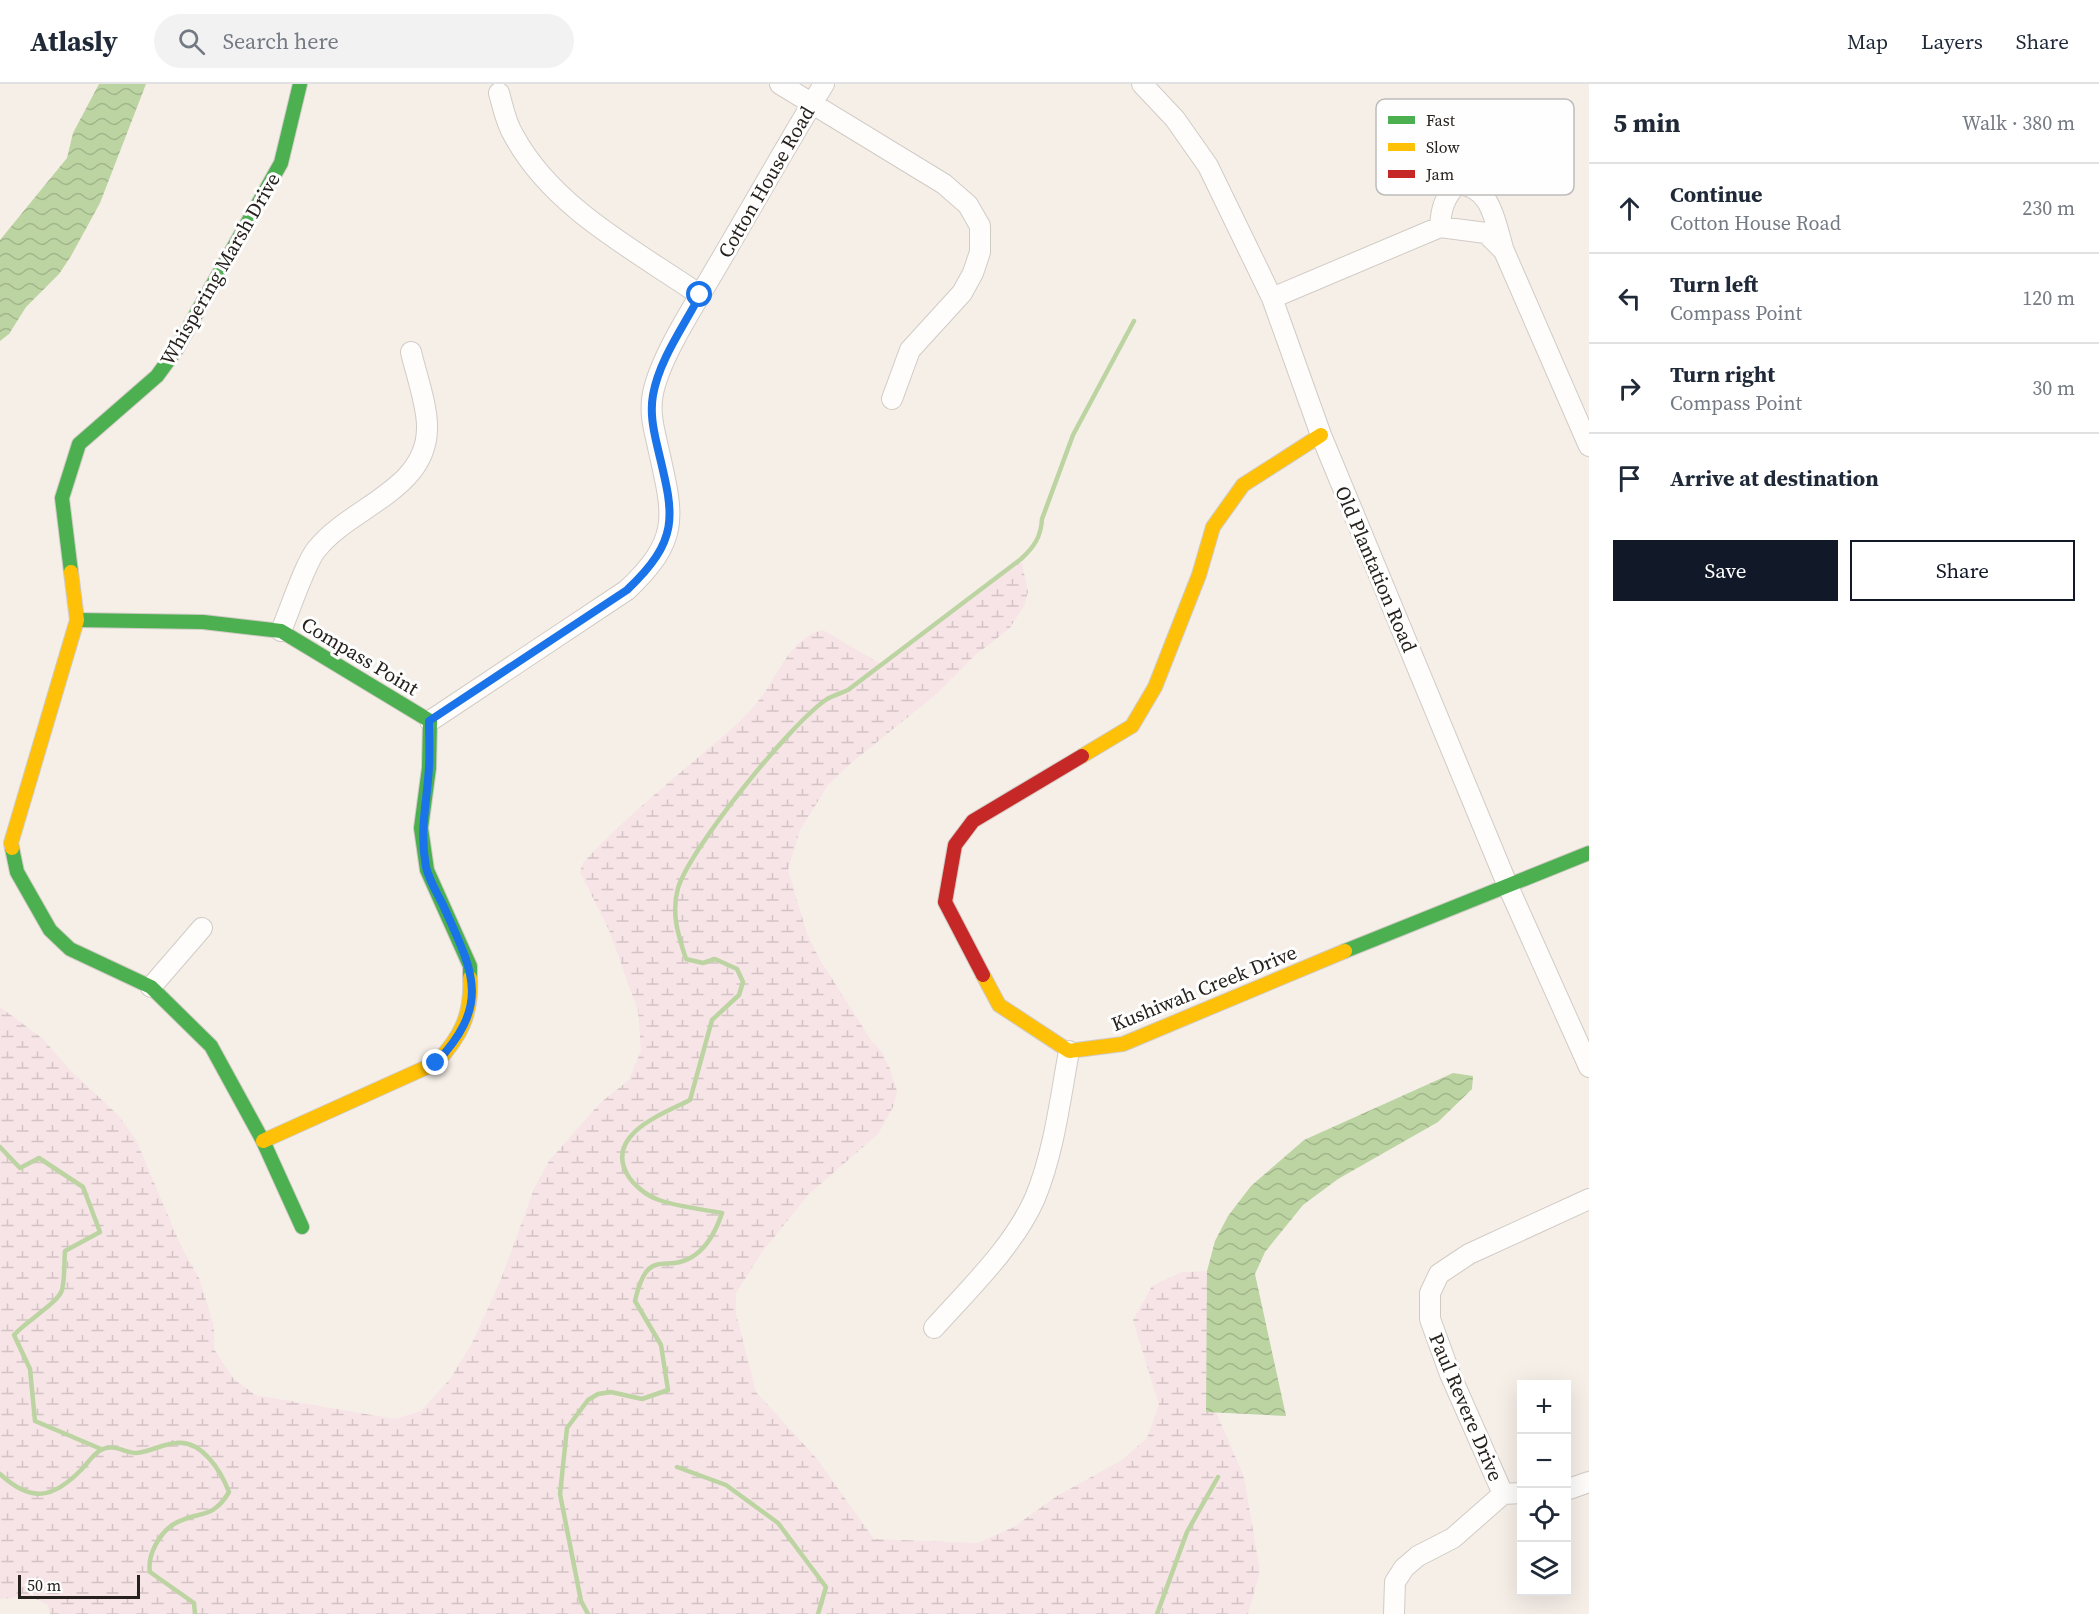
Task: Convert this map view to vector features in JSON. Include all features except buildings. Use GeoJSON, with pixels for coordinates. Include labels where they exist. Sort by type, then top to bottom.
{"type":"FeatureCollection","features":[{"type":"Feature","properties":{"kind":"street","name":"Whispering Marsh Drive"},"geometry":{"type":"LineString","coordinates":[[300,84],[281,164],[176,350],[157,376],[98,425],[79,444],[69,470],[62,498],[77,620],[10,843],[17,872],[50,930],[70,949],[151,987],[211,1046],[263,1141],[302,1227]]}},
{"type":"Feature","properties":{"kind":"street"},"geometry":{"type":"LineString","coordinates":[[780,84],[813,102],[944,184],[968,205],[980,226],[980,252],[973,273],[962,293],[910,350],[892,399]]}},
{"type":"Feature","properties":{"kind":"street","name":"Cotton House Road"},"geometry":{"type":"LineString","coordinates":[[429,721],[627,590],[653,563],[662,549],[668,529],[671,504],[651,419],[653,394],[660,370],[700,295],[824,84]]}},
{"type":"Feature","properties":{"kind":"street","name":"Old Plantation Road"},"geometry":{"type":"LineString","coordinates":[[1142,84],[1175,119],[1208,165],[1272,298],[1320,435],[1507,884],[1589,1067]]}},
{"type":"Feature","properties":{"kind":"street"},"geometry":{"type":"LineString","coordinates":[[499,93],[513,136],[574,210],[700,295]]}},
{"type":"Feature","properties":{"kind":"street"},"geometry":{"type":"LineString","coordinates":[[1440,227],[1441,209],[1448,195]]}},
{"type":"Feature","properties":{"kind":"street"},"geometry":{"type":"LineString","coordinates":[[1484,195],[1489,201],[1504,251],[1589,446]]}},
{"type":"Feature","properties":{"kind":"street"},"geometry":{"type":"LineString","coordinates":[[1272,298],[1440,227],[1486,233],[1504,251]]}},
{"type":"Feature","properties":{"kind":"street"},"geometry":{"type":"LineString","coordinates":[[281,631],[315,550],[360,511],[404,483],[425,452],[428,427],[411,352]]}},
{"type":"Feature","properties":{"kind":"street"},"geometry":{"type":"LineString","coordinates":[[934,1328],[1001,1253],[1034,1199],[1055,1132],[1069,1051],[999,1005],[945,902],[955,845],[974,821],[1132,726],[1155,687],[1199,575],[1213,527],[1243,485],[1320,435]]}},
{"type":"Feature","properties":{"kind":"street","name":"Compass Point"},"geometry":{"type":"LineString","coordinates":[[77,620],[203,622],[281,631],[429,721],[429,768],[421,828],[427,870],[470,966],[471,990],[468,1018],[455,1043],[436,1063],[263,1141]]}},
{"type":"Feature","properties":{"kind":"street","name":"Kushiwah Creek Drive"},"geometry":{"type":"LineString","coordinates":[[1069,1051],[1123,1044],[1507,884],[1589,853]]}},
{"type":"Feature","properties":{"kind":"street"},"geometry":{"type":"LineString","coordinates":[[151,987],[202,928]]}},
{"type":"Feature","properties":{"kind":"street","name":"Paul Revere Drive"},"geometry":{"type":"LineString","coordinates":[[1394,1614],[1395,1582],[1404,1568],[1418,1556],[1453,1538],[1512,1494],[1450,1374],[1430,1319],[1430,1293],[1439,1274],[1469,1254],[1589,1199]]}},
{"type":"Feature","properties":{"kind":"street"},"geometry":{"type":"LineString","coordinates":[[1571,1488],[1589,1482]]}},
{"type":"Feature","properties":{"kind":"green space"},"geometry":{"type":"Polygon","coordinates":[[[1021,559],[1028,592],[1024,606],[1009,629],[974,656],[934,696],[851,763],[828,785],[800,830],[788,870],[807,934],[820,960],[871,1040],[881,1051],[897,1091],[893,1107],[878,1134],[809,1194],[762,1252],[736,1293],[736,1314],[756,1392],[817,1459],[874,1539],[978,1543],[1014,1527],[1057,1496],[1122,1460],[1147,1438],[1159,1405],[1133,1320],[1152,1286],[1182,1272],[1207,1271],[1206,1411],[1216,1412],[1244,1477],[1260,1572],[1248,1614],[50,1614],[48,1605],[30,1596],[0,1599],[0,1007],[43,1039],[70,1070],[118,1115],[136,1140],[181,1246],[200,1280],[214,1327],[214,1349],[233,1378],[255,1395],[395,1419],[421,1411],[450,1379],[471,1345],[500,1282],[534,1189],[549,1161],[600,1103],[629,1080],[641,1050],[638,1011],[609,930],[580,872],[583,863],[623,822],[744,716],[759,700],[793,649],[812,634],[823,630],[881,664],[1021,559]]]}},
{"type":"Feature","properties":{"kind":"water"},"geometry":{"type":"Polygon","coordinates":[[[99,84],[146,84],[100,203],[71,256],[59,274],[26,307],[9,334],[0,341],[0,240],[67,158],[73,133],[99,84]]]}},
{"type":"Feature","properties":{"kind":"water"},"geometry":{"type":"Polygon","coordinates":[[[1453,1073],[1473,1076],[1472,1089],[1438,1122],[1338,1179],[1303,1205],[1265,1252],[1255,1274],[1286,1416],[1206,1412],[1207,1271],[1215,1241],[1228,1216],[1251,1186],[1304,1140],[1453,1073]]]}},
{"type":"Feature","properties":{"kind":"waterway"},"geometry":{"type":"LineString","coordinates":[[588,1614],[581,1601],[560,1494],[567,1428],[588,1400],[598,1394],[611,1392],[642,1399],[668,1390],[661,1345],[635,1301],[640,1283],[652,1266],[685,1261],[700,1251],[712,1236],[722,1213],[674,1204],[650,1196],[630,1178],[622,1160],[624,1148],[630,1137],[640,1127],[690,1100],[712,1020],[739,995],[743,982],[737,969],[715,959],[703,963],[686,959],[675,915],[678,888],[687,869],[721,817],[767,759],[811,712],[827,699],[848,690],[1030,550],[1038,536],[1073,435],[1134,321]]}},
{"type":"Feature","properties":{"kind":"waterway"},"geometry":{"type":"LineString","coordinates":[[0,1147],[20,1168],[39,1158],[83,1187],[100,1232],[65,1251],[64,1281],[59,1295],[14,1335],[30,1369],[35,1421],[101,1449]]}},
{"type":"Feature","properties":{"kind":"waterway"},"geometry":{"type":"LineString","coordinates":[[0,1474],[22,1490],[42,1494],[61,1487],[105,1448],[136,1453],[176,1443],[194,1446],[216,1466],[229,1492],[223,1501],[210,1511],[182,1520],[164,1533],[152,1552],[150,1572],[194,1603],[195,1614]]}},
{"type":"Feature","properties":{"kind":"waterway"},"geometry":{"type":"LineString","coordinates":[[677,1467],[726,1485],[778,1523],[826,1587],[818,1614]]}},
{"type":"Feature","properties":{"kind":"waterway"},"geometry":{"type":"LineString","coordinates":[[1157,1614],[1187,1532],[1218,1477]]}},
{"type":"Feature","properties":{"kind":"traffic: fast"},"geometry":{"type":"LineString","coordinates":[[71,572],[62,498],[79,444],[157,376],[176,350],[281,163],[300,84]]}},
{"type":"Feature","properties":{"kind":"traffic: fast"},"geometry":{"type":"LineString","coordinates":[[77,620],[203,622],[281,631],[430,721],[429,768],[421,828],[427,870],[470,966],[470,978]]}},
{"type":"Feature","properties":{"kind":"traffic: fast"},"geometry":{"type":"LineString","coordinates":[[12,848],[17,872],[50,930],[70,949],[151,987],[211,1046],[263,1141],[302,1227]]}},
{"type":"Feature","properties":{"kind":"traffic: fast"},"geometry":{"type":"LineString","coordinates":[[1345,951],[1589,853]]}},
{"type":"Feature","properties":{"kind":"traffic: slow"},"geometry":{"type":"LineString","coordinates":[[1082,756],[1132,726],[1155,687],[1199,575],[1213,527],[1243,485],[1321,435]]}},
{"type":"Feature","properties":{"kind":"traffic: slow"},"geometry":{"type":"LineString","coordinates":[[12,848],[11,843],[77,620],[71,572]]}},
{"type":"Feature","properties":{"kind":"traffic: slow"},"geometry":{"type":"LineString","coordinates":[[983,975],[999,1005],[1069,1051],[1123,1044],[1345,951]]}},
{"type":"Feature","properties":{"kind":"traffic: slow"},"geometry":{"type":"LineString","coordinates":[[263,1141],[436,1063],[452,1044],[463,1024],[469,1003],[470,978]]}},
{"type":"Feature","properties":{"kind":"traffic: jam"},"geometry":{"type":"LineString","coordinates":[[983,975],[945,902],[955,845],[973,821],[1082,756]]}},
{"type":"Feature","properties":{"kind":"route"},"geometry":{"type":"LineString","coordinates":[[436,1063],[455,1043],[468,1018],[471,990],[470,966],[427,870],[421,828],[429,768],[429,721],[627,590],[648,570],[662,549],[668,529],[671,504],[651,419],[653,394],[660,370],[700,295]]}}]}
